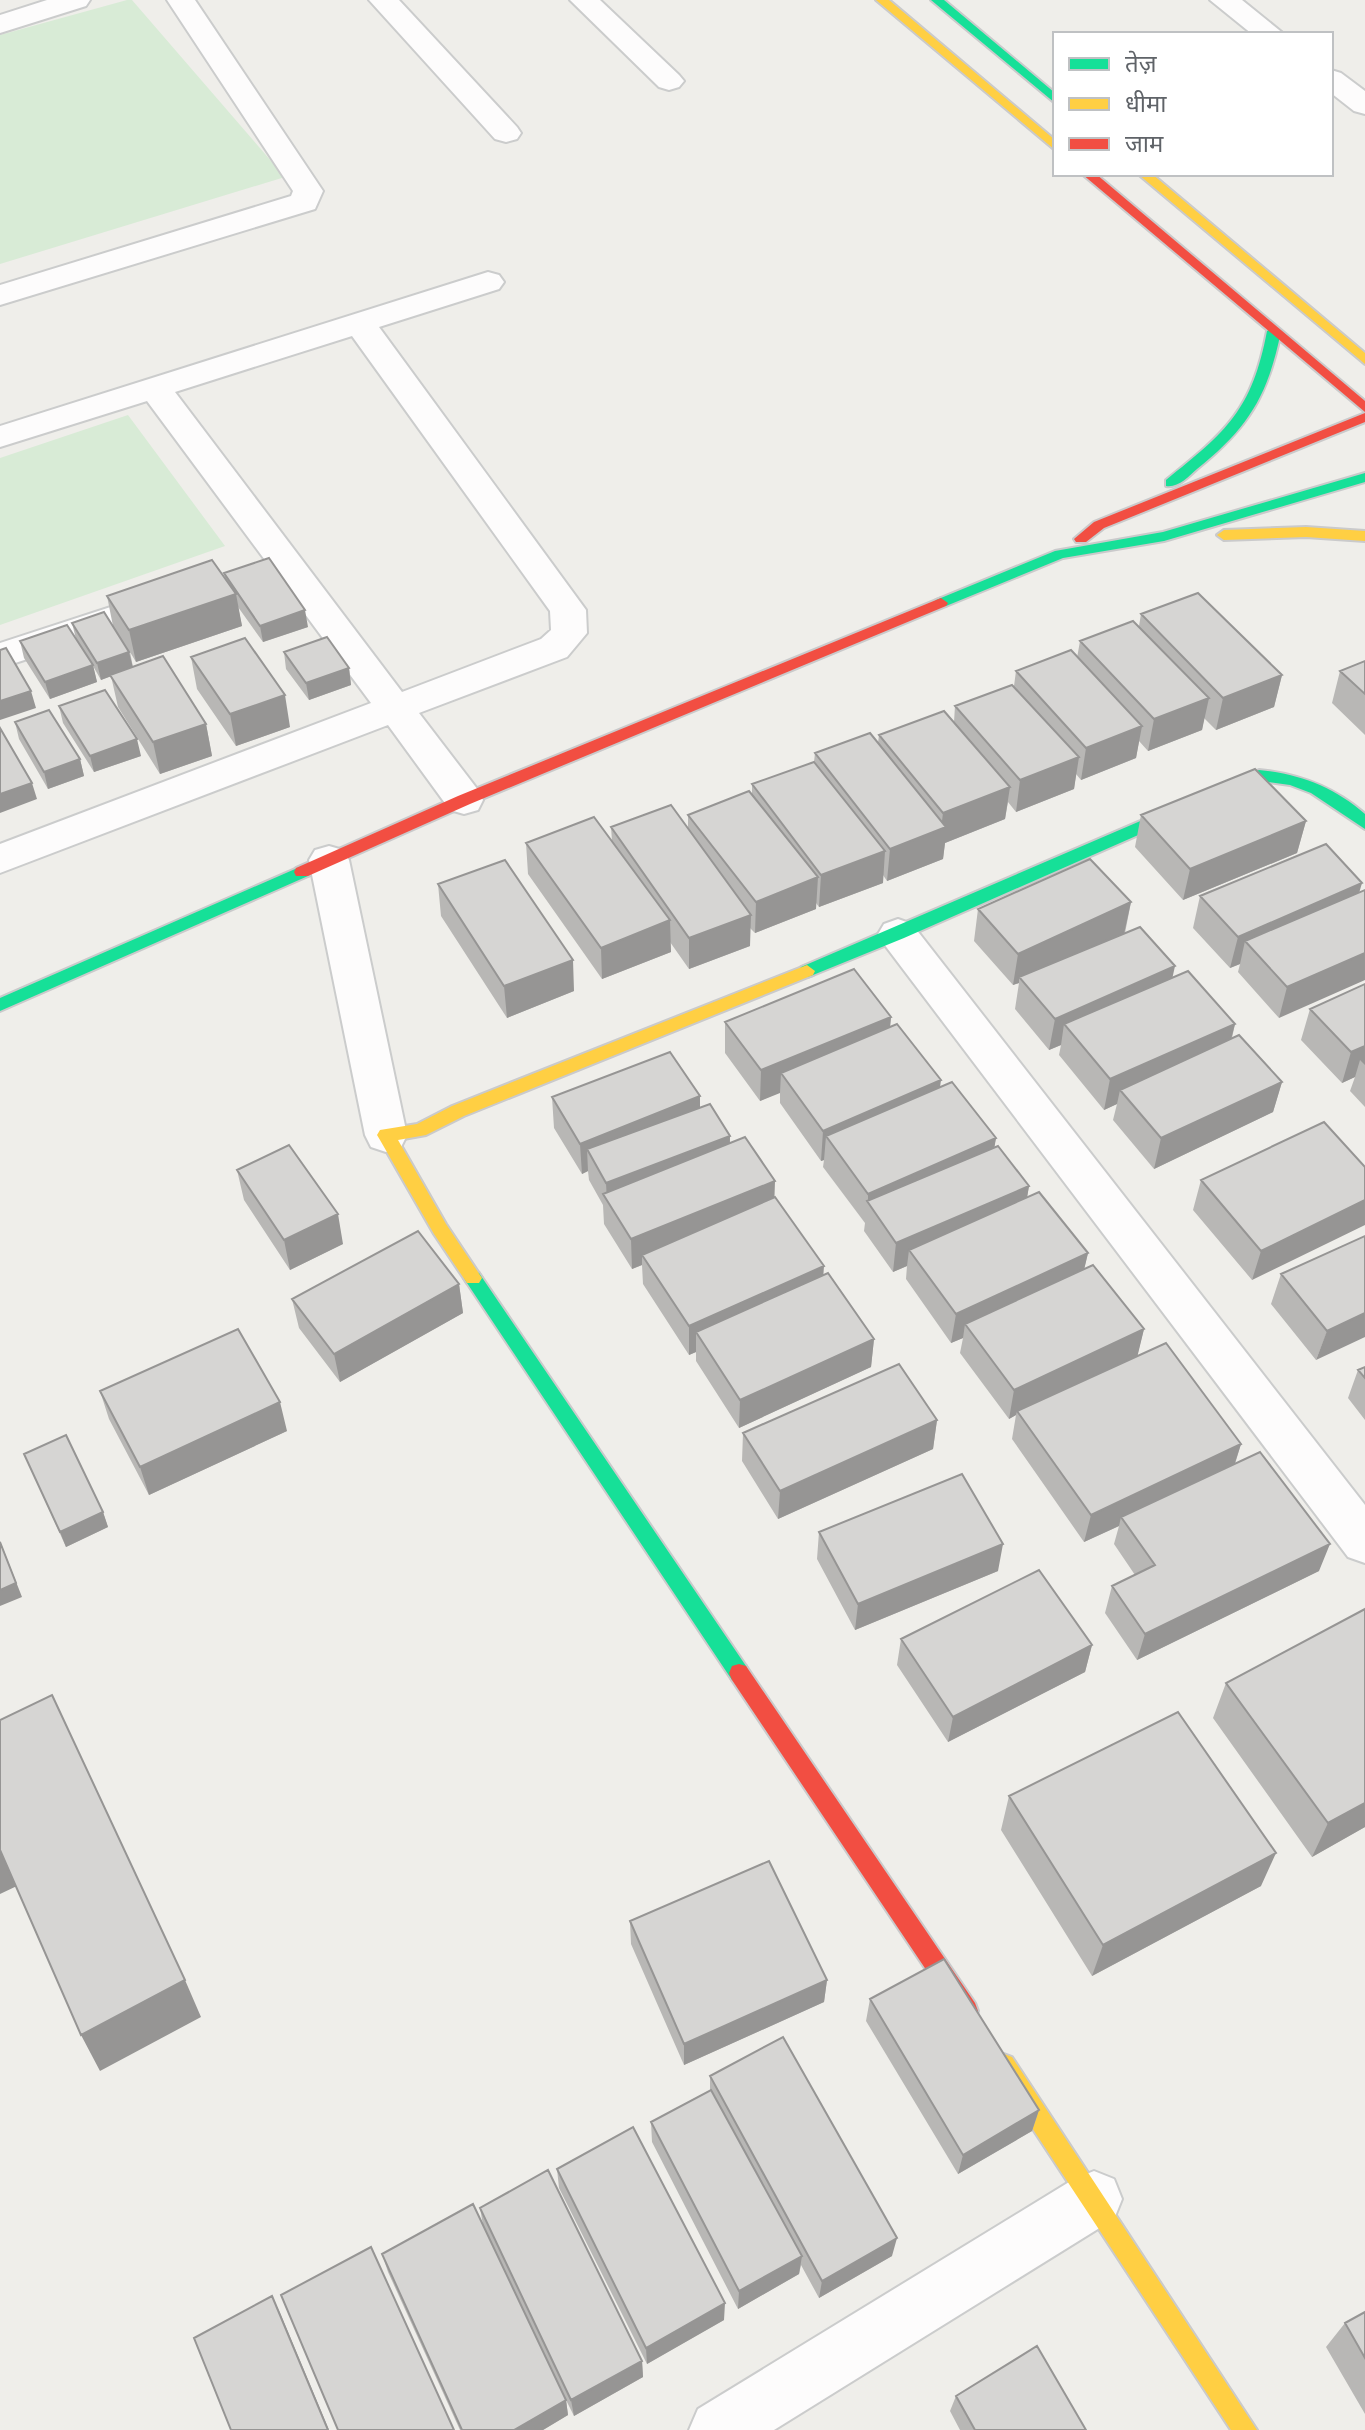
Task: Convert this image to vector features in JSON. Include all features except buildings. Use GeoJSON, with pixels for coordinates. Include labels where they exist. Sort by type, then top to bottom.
{"type":"FeatureCollection","features":[{"type":"Feature","properties":{"kind":"street"},"geometry":{"type":"LineString","coordinates":[[0,24],[76,0]]}},
{"type":"Feature","properties":{"kind":"street"},"geometry":{"type":"LineString","coordinates":[[0,295],[304,202],[308,191],[181,0]]}},
{"type":"Feature","properties":{"kind":"street"},"geometry":{"type":"LineString","coordinates":[[383,0],[506,133]]}},
{"type":"Feature","properties":{"kind":"street"},"geometry":{"type":"LineString","coordinates":[[584,0],[669,81]]}},
{"type":"Feature","properties":{"kind":"street"},"geometry":{"type":"LineString","coordinates":[[882,0],[1053,144]]}},
{"type":"Feature","properties":{"kind":"street"},"geometry":{"type":"LineString","coordinates":[[1224,0],[1267,32]]}},
{"type":"Feature","properties":{"kind":"street"},"geometry":{"type":"LineString","coordinates":[[948,2],[1053,97]]}},
{"type":"Feature","properties":{"kind":"street"},"geometry":{"type":"LineString","coordinates":[[1333,81],[1365,105]]}},
{"type":"Feature","properties":{"kind":"street"},"geometry":{"type":"LineString","coordinates":[[1090,176],[1365,408]]}},
{"type":"Feature","properties":{"kind":"street"},"geometry":{"type":"LineString","coordinates":[[1146,176],[1364,358]]}},
{"type":"Feature","properties":{"kind":"street"},"geometry":{"type":"LineString","coordinates":[[0,437],[488,282]]}},
{"type":"Feature","properties":{"kind":"street"},"geometry":{"type":"LineString","coordinates":[[0,859],[554,648],[569,633],[568,610],[359,323]]}},
{"type":"Feature","properties":{"kind":"street"},"geometry":{"type":"LineString","coordinates":[[1138,510],[1249,415],[1269,371],[1274,331]]}},
{"type":"Feature","properties":{"kind":"street"},"geometry":{"type":"LineString","coordinates":[[154,388],[269,567],[396,710],[464,800]]}},
{"type":"Feature","properties":{"kind":"street"},"geometry":{"type":"LineString","coordinates":[[1060,554],[1099,525],[1365,417]]}},
{"type":"Feature","properties":{"kind":"street"},"geometry":{"type":"LineString","coordinates":[[0,1005],[464,800],[1060,554],[1164,536],[1365,477]]}},
{"type":"Feature","properties":{"kind":"street"},"geometry":{"type":"LineString","coordinates":[[1164,536],[1306,532],[1365,536]]}},
{"type":"Feature","properties":{"kind":"street"},"geometry":{"type":"LineString","coordinates":[[0,656],[194,592]]}},
{"type":"Feature","properties":{"kind":"street"},"geometry":{"type":"LineString","coordinates":[[386,1135],[420,1130],[473,1105],[898,934],[1259,775],[1298,778],[1337,795],[1365,823]]}},
{"type":"Feature","properties":{"kind":"street"},"geometry":{"type":"LineString","coordinates":[[329,860],[386,1135],[440,1229],[978,2027]]}},
{"type":"Feature","properties":{"kind":"street"},"geometry":{"type":"LineString","coordinates":[[898,934],[1365,1542]]}},
{"type":"Feature","properties":{"kind":"street"},"geometry":{"type":"LineString","coordinates":[[996,2053],[1245,2430]]}},
{"type":"Feature","properties":{"kind":"street"},"geometry":{"type":"LineString","coordinates":[[719,2430],[1094,2199]]}},
{"type":"Feature","properties":{"kind":"green space"},"geometry":{"type":"Polygon","coordinates":[[[132,0],[285,177],[0,264],[0,35],[132,0]]]}},
{"type":"Feature","properties":{"kind":"green space"},"geometry":{"type":"Polygon","coordinates":[[[128,415],[225,546],[0,625],[0,458],[128,415]]]}},
{"type":"Feature","properties":{"kind":"traffic: fast"},"geometry":{"type":"LineString","coordinates":[[937,0],[1053,97]]}},
{"type":"Feature","properties":{"kind":"traffic: fast"},"geometry":{"type":"LineString","coordinates":[[1171,483],[1228,435],[1252,403],[1261,383],[1274,331]]}},
{"type":"Feature","properties":{"kind":"traffic: fast"},"geometry":{"type":"LineString","coordinates":[[941,603],[1060,554],[1164,536],[1365,477]]}},
{"type":"Feature","properties":{"kind":"traffic: fast"},"geometry":{"type":"LineString","coordinates":[[807,971],[1259,775],[1290,780],[1316,789],[1341,803],[1365,823]]}},
{"type":"Feature","properties":{"kind":"traffic: fast"},"geometry":{"type":"LineString","coordinates":[[0,1005],[302,872]]}},
{"type":"Feature","properties":{"kind":"traffic: fast"},"geometry":{"type":"LineString","coordinates":[[473,1278],[739,1673]]}},
{"type":"Feature","properties":{"kind":"traffic: slow"},"geometry":{"type":"LineString","coordinates":[[882,0],[1053,144]]}},
{"type":"Feature","properties":{"kind":"traffic: slow"},"geometry":{"type":"LineString","coordinates":[[1146,176],[1365,360]]}},
{"type":"Feature","properties":{"kind":"traffic: slow"},"geometry":{"type":"LineString","coordinates":[[1224,535],[1306,532],[1365,536]]}},
{"type":"Feature","properties":{"kind":"traffic: slow"},"geometry":{"type":"LineString","coordinates":[[473,1278],[440,1229],[386,1135],[420,1130],[458,1111],[807,971]]}},
{"type":"Feature","properties":{"kind":"traffic: slow"},"geometry":{"type":"LineString","coordinates":[[1004,2065],[1245,2430]]}},
{"type":"Feature","properties":{"kind":"traffic: jam"},"geometry":{"type":"LineString","coordinates":[[1090,176],[1365,408]]}},
{"type":"Feature","properties":{"kind":"traffic: jam"},"geometry":{"type":"LineString","coordinates":[[1081,539],[1099,525],[1365,417]]}},
{"type":"Feature","properties":{"kind":"traffic: jam"},"geometry":{"type":"LineString","coordinates":[[302,872],[464,800],[941,603]]}},
{"type":"Feature","properties":{"kind":"traffic: jam"},"geometry":{"type":"LineString","coordinates":[[739,1673],[967,2011]]}}]}
